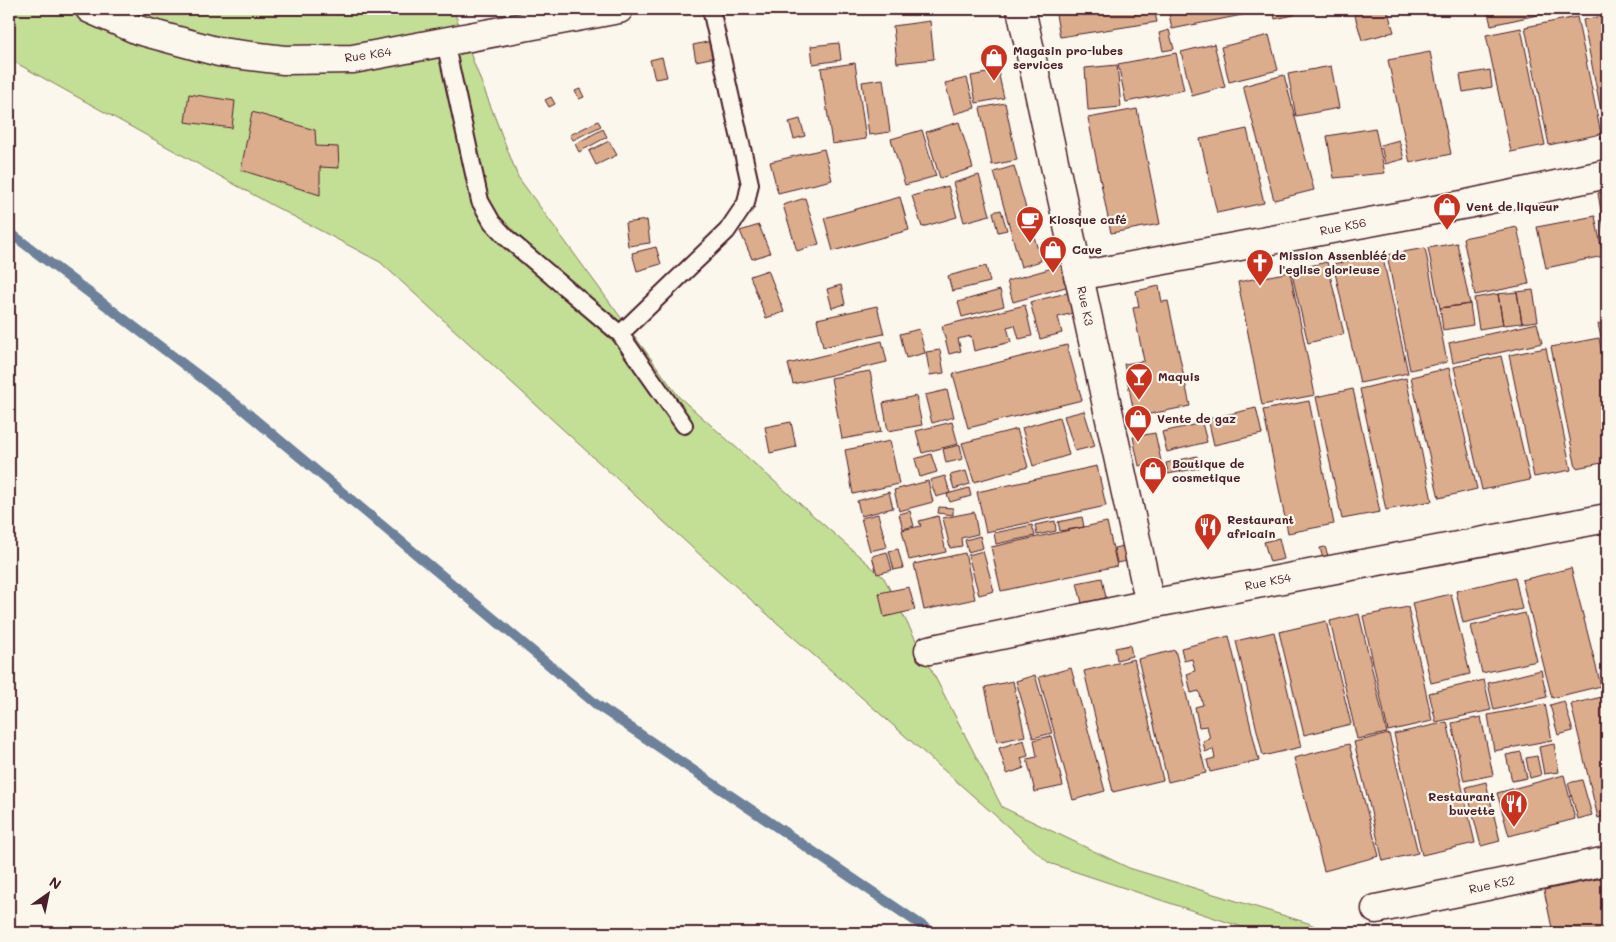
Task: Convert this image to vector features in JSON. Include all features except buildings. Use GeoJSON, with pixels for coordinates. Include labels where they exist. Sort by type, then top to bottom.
{"type":"FeatureCollection","features":[{"type":"Feature","properties":{"kind":"street","name":"Rue K64"},"geometry":{"type":"LineString","coordinates":[[90,9],[138,30],[219,52],[284,60],[353,60],[619,9]]}},
{"type":"Feature","properties":{"kind":"street","name":"Rue K3"},"geometry":{"type":"LineString","coordinates":[[1021,9],[1150,604]]}},
{"type":"Feature","properties":{"kind":"street","name":"Rue K56"},"geometry":{"type":"LineString","coordinates":[[1078,276],[1467,204],[1607,174]]}},
{"type":"Feature","properties":{"kind":"street","name":"Rue K54"},"geometry":{"type":"LineString","coordinates":[[929,650],[1150,604],[1607,518]]}},
{"type":"Feature","properties":{"kind":"street","name":"Rue K52"},"geometry":{"type":"LineString","coordinates":[[1376,909],[1607,861]]}},
{"type":"Feature","properties":{"kind":"lane"},"geometry":{"type":"LineString","coordinates":[[620,334],[727,231],[746,203],[750,184],[711,9]]}},
{"type":"Feature","properties":{"kind":"lane"},"geometry":{"type":"LineString","coordinates":[[445,42],[480,201],[492,222],[508,239],[620,334],[684,425]]}},
{"type":"Feature","properties":{"kind":"green space"},"geometry":{"type":"Polygon","coordinates":[[[9,9],[453,9],[518,177],[679,397],[884,578],[1002,807],[1129,868],[1308,923],[1330,933],[1260,933],[1049,863],[698,553],[380,262],[270,204],[9,59],[9,9]]]}},
{"type":"Feature","properties":{"kind":"waterway"},"geometry":{"type":"LineString","coordinates":[[9,232],[240,407],[597,705],[933,933]]}},
{"type":"Feature","properties":{"kind":"place","name":"Magasin pro-lubes services"},"geometry":{"type":"Point","coordinates":[994,82]}},
{"type":"Feature","properties":{"kind":"place","name":"Vent de liqueur"},"geometry":{"type":"Point","coordinates":[1447,231]}},
{"type":"Feature","properties":{"kind":"place","name":"Kiosque café"},"geometry":{"type":"Point","coordinates":[1030,244]}},
{"type":"Feature","properties":{"kind":"place","name":"Cave"},"geometry":{"type":"Point","coordinates":[1053,274]}},
{"type":"Feature","properties":{"kind":"place","name":"Mission Assenbléé de l'eglise glorieuse"},"geometry":{"type":"Point","coordinates":[1260,287]}},
{"type":"Feature","properties":{"kind":"place","name":"Maquis"},"geometry":{"type":"Point","coordinates":[1139,401]}},
{"type":"Feature","properties":{"kind":"place","name":"Vente de gaz"},"geometry":{"type":"Point","coordinates":[1138,443]}},
{"type":"Feature","properties":{"kind":"place","name":"Boutique de cosmetique"},"geometry":{"type":"Point","coordinates":[1153,495]}},
{"type":"Feature","properties":{"kind":"place","name":"Restaurant africain"},"geometry":{"type":"Point","coordinates":[1208,551]}},
{"type":"Feature","properties":{"kind":"place","name":"Restaurant buvette"},"geometry":{"type":"Point","coordinates":[1514,828]}}]}
